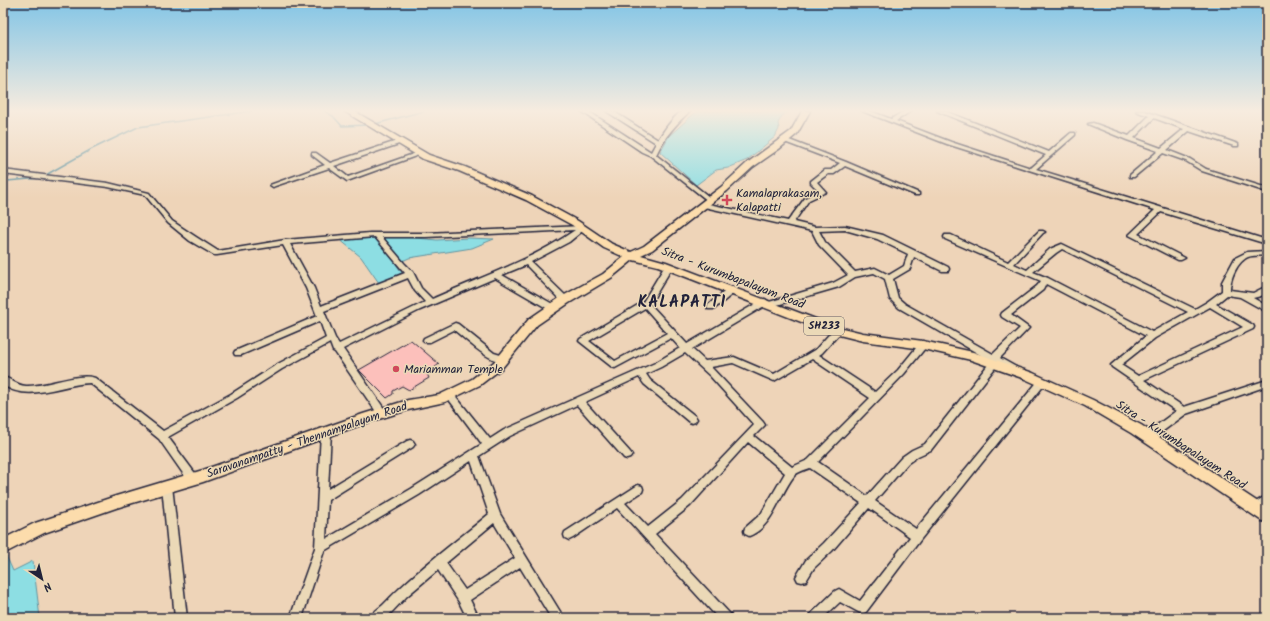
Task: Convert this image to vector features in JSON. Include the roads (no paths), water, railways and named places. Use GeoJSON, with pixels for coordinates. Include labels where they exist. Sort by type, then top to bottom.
{"type":"FeatureCollection","features":[{"type":"Feature","properties":{"kind":"main road","name":"Sitra - Kurumbapalayam Road"},"geometry":{"type":"LineString","coordinates":[[397,140],[421,153],[462,168],[529,198],[583,228],[608,246],[631,256],[670,266],[837,331],[864,337],[922,345],[994,360],[1090,403],[1148,437],[1267,516]]}},
{"type":"Feature","properties":{"kind":"main road","name":"Saravanampatty - Thennampalayam Road"},"geometry":{"type":"LineString","coordinates":[[3,547],[40,528],[116,502],[193,479],[382,413],[408,405],[440,399],[476,382],[504,359],[532,322],[565,300],[607,276],[631,256],[648,248],[707,202],[750,165],[784,140]]}},
{"type":"Feature","properties":{"kind":"street"},"geometry":{"type":"LineString","coordinates":[[627,140],[653,155],[707,202],[789,224],[815,229],[845,228],[880,237],[945,269]]}},
{"type":"Feature","properties":{"kind":"street"},"geometry":{"type":"LineString","coordinates":[[653,155],[658,142],[655,140]]}},
{"type":"Feature","properties":{"kind":"street"},"geometry":{"type":"LineString","coordinates":[[784,140],[844,163],[917,194]]}},
{"type":"Feature","properties":{"kind":"street"},"geometry":{"type":"LineString","coordinates":[[941,140],[1032,170],[1267,242]]}},
{"type":"Feature","properties":{"kind":"street"},"geometry":{"type":"LineString","coordinates":[[1013,140],[1049,154]]}},
{"type":"Feature","properties":{"kind":"street"},"geometry":{"type":"LineString","coordinates":[[1032,170],[1067,140]]}},
{"type":"Feature","properties":{"kind":"street"},"geometry":{"type":"LineString","coordinates":[[1132,140],[1193,162],[1196,166],[1204,170],[1267,190]]}},
{"type":"Feature","properties":{"kind":"street"},"geometry":{"type":"LineString","coordinates":[[1132,176],[1176,140]]}},
{"type":"Feature","properties":{"kind":"street"},"geometry":{"type":"LineString","coordinates":[[1213,146],[1218,140]]}},
{"type":"Feature","properties":{"kind":"street"},"geometry":{"type":"LineString","coordinates":[[1222,140],[1236,145]]}},
{"type":"Feature","properties":{"kind":"street"},"geometry":{"type":"LineString","coordinates":[[273,185],[400,142]]}},
{"type":"Feature","properties":{"kind":"street"},"geometry":{"type":"LineString","coordinates":[[314,154],[347,179],[421,153]]}},
{"type":"Feature","properties":{"kind":"street"},"geometry":{"type":"LineString","coordinates":[[789,224],[807,200],[823,192],[813,182],[827,171],[832,173],[844,163]]}},
{"type":"Feature","properties":{"kind":"street"},"geometry":{"type":"LineString","coordinates":[[3,172],[108,184],[147,194],[170,222],[193,239],[217,253],[285,242],[377,235],[426,235],[583,228]]}},
{"type":"Feature","properties":{"kind":"street"},"geometry":{"type":"LineString","coordinates":[[1160,209],[1133,235],[1181,258]]}},
{"type":"Feature","properties":{"kind":"street"},"geometry":{"type":"LineString","coordinates":[[336,349],[430,302],[495,275],[566,242],[583,228]]}},
{"type":"Feature","properties":{"kind":"street"},"geometry":{"type":"LineString","coordinates":[[815,229],[822,243],[853,275]]}},
{"type":"Feature","properties":{"kind":"street"},"geometry":{"type":"LineString","coordinates":[[1009,265],[1041,232]]}},
{"type":"Feature","properties":{"kind":"street"},"geometry":{"type":"LineString","coordinates":[[377,235],[410,274],[418,289],[430,302]]}},
{"type":"Feature","properties":{"kind":"street"},"geometry":{"type":"LineString","coordinates":[[948,237],[1045,280],[1152,336]]}},
{"type":"Feature","properties":{"kind":"street"},"geometry":{"type":"LineString","coordinates":[[285,242],[310,288],[336,349],[382,413]]}},
{"type":"Feature","properties":{"kind":"street"},"geometry":{"type":"LineString","coordinates":[[1028,273],[1053,251],[1062,246],[1194,312]]}},
{"type":"Feature","properties":{"kind":"street"},"geometry":{"type":"LineString","coordinates":[[1226,292],[1226,282],[1238,260],[1247,254],[1267,252]]}},
{"type":"Feature","properties":{"kind":"street"},"geometry":{"type":"LineString","coordinates":[[889,278],[907,267],[912,253]]}},
{"type":"Feature","properties":{"kind":"street"},"geometry":{"type":"LineString","coordinates":[[526,260],[565,300]]}},
{"type":"Feature","properties":{"kind":"street"},"geometry":{"type":"LineString","coordinates":[[670,266],[646,304],[583,341],[615,365],[672,334]]}},
{"type":"Feature","properties":{"kind":"street"},"geometry":{"type":"LineString","coordinates":[[320,548],[415,492],[507,433],[641,373],[767,303],[836,285],[853,275],[875,270],[889,278],[894,299],[902,306],[994,360]]}},
{"type":"Feature","properties":{"kind":"street"},"geometry":{"type":"LineString","coordinates":[[238,353],[321,313],[410,274]]}},
{"type":"Feature","properties":{"kind":"street"},"geometry":{"type":"LineString","coordinates":[[495,275],[553,308]]}},
{"type":"Feature","properties":{"kind":"street"},"geometry":{"type":"LineString","coordinates":[[802,577],[810,564],[828,547],[905,460],[928,447],[994,360],[1025,328],[1005,315],[1040,288],[1045,280]]}},
{"type":"Feature","properties":{"kind":"street"},"geometry":{"type":"LineString","coordinates":[[1183,411],[1114,365],[1152,336],[1210,304],[1226,292],[1256,296],[1264,293],[1267,289]]}},
{"type":"Feature","properties":{"kind":"street"},"geometry":{"type":"LineString","coordinates":[[711,306],[732,290]]}},
{"type":"Feature","properties":{"kind":"street"},"geometry":{"type":"LineString","coordinates":[[1239,294],[1267,309]]}},
{"type":"Feature","properties":{"kind":"street"},"geometry":{"type":"LineString","coordinates":[[646,304],[686,349],[713,374],[760,425],[686,503],[648,532]]}},
{"type":"Feature","properties":{"kind":"street"},"geometry":{"type":"LineString","coordinates":[[1137,380],[1250,327],[1210,304]]}},
{"type":"Feature","properties":{"kind":"street"},"geometry":{"type":"LineString","coordinates":[[427,340],[455,326],[491,355],[504,359]]}},
{"type":"Feature","properties":{"kind":"street"},"geometry":{"type":"LineString","coordinates":[[703,365],[734,360],[774,378],[819,351],[837,331]]}},
{"type":"Feature","properties":{"kind":"street"},"geometry":{"type":"LineString","coordinates":[[162,436],[234,396],[279,367],[331,340]]}},
{"type":"Feature","properties":{"kind":"street"},"geometry":{"type":"LineString","coordinates":[[750,531],[765,517],[791,472],[811,463],[901,372],[922,345]]}},
{"type":"Feature","properties":{"kind":"street"},"geometry":{"type":"LineString","coordinates":[[812,355],[876,397]]}},
{"type":"Feature","properties":{"kind":"street"},"geometry":{"type":"LineString","coordinates":[[641,373],[647,382],[692,418]]}},
{"type":"Feature","properties":{"kind":"street"},"geometry":{"type":"LineString","coordinates":[[3,380],[15,388],[33,390],[83,380],[92,380],[162,436],[193,479]]}},
{"type":"Feature","properties":{"kind":"street"},"geometry":{"type":"LineString","coordinates":[[816,618],[839,595],[862,608],[917,536],[1042,382]]}},
{"type":"Feature","properties":{"kind":"street"},"geometry":{"type":"LineString","coordinates":[[1148,437],[1183,411],[1267,383]]}},
{"type":"Feature","properties":{"kind":"street"},"geometry":{"type":"LineString","coordinates":[[450,395],[489,445]]}},
{"type":"Feature","properties":{"kind":"street"},"geometry":{"type":"LineString","coordinates":[[579,401],[627,455]]}},
{"type":"Feature","properties":{"kind":"street"},"geometry":{"type":"LineString","coordinates":[[296,618],[320,548],[326,432]]}},
{"type":"Feature","properties":{"kind":"street"},"geometry":{"type":"LineString","coordinates":[[748,436],[791,472]]}},
{"type":"Feature","properties":{"kind":"street"},"geometry":{"type":"LineString","coordinates":[[323,498],[410,444]]}},
{"type":"Feature","properties":{"kind":"street"},"geometry":{"type":"LineString","coordinates":[[474,454],[495,516],[558,618]]}},
{"type":"Feature","properties":{"kind":"street"},"geometry":{"type":"LineString","coordinates":[[811,463],[917,536]]}},
{"type":"Feature","properties":{"kind":"street"},"geometry":{"type":"LineString","coordinates":[[168,486],[181,618]]}},
{"type":"Feature","properties":{"kind":"street"},"geometry":{"type":"LineString","coordinates":[[570,534],[638,490]]}},
{"type":"Feature","properties":{"kind":"street"},"geometry":{"type":"LineString","coordinates":[[1255,508],[1267,500]]}},
{"type":"Feature","properties":{"kind":"street"},"geometry":{"type":"LineString","coordinates":[[618,502],[648,532],[726,618]]}},
{"type":"Feature","properties":{"kind":"street"},"geometry":{"type":"LineString","coordinates":[[381,616],[404,592],[495,516]]}},
{"type":"Feature","properties":{"kind":"street"},"geometry":{"type":"LineString","coordinates":[[462,598],[522,560]]}},
{"type":"Feature","properties":{"kind":"street"},"geometry":{"type":"LineString","coordinates":[[440,562],[474,618]]}},
{"type":"Feature","properties":{"kind":"water"},"geometry":{"type":"Polygon","coordinates":[[[667,140],[771,140],[747,160],[728,168],[716,170],[696,185],[660,152],[667,140]]]}},
{"type":"Feature","properties":{"kind":"water"},"geometry":{"type":"Polygon","coordinates":[[[396,236],[437,240],[468,238],[494,239],[472,248],[409,258],[396,264],[402,273],[379,283],[361,257],[339,239],[396,236]]]}},
{"type":"Feature","properties":{"kind":"water"},"geometry":{"type":"Polygon","coordinates":[[[5,553],[13,571],[33,561],[40,618],[3,618],[3,555],[5,553]]]}},
{"type":"Feature","properties":{"kind":"waterway"},"geometry":{"type":"LineString","coordinates":[[44,176],[111,140]]}},
{"type":"Feature","properties":{"kind":"waterway"},"geometry":{"type":"LineString","coordinates":[[3,179],[7,181],[41,178]]}},
{"type":"Feature","properties":{"kind":"place","name":"Kamalaprakasam, Kalapatti"},"geometry":{"type":"Point","coordinates":[727,200]}},
{"type":"Feature","properties":{"kind":"place","name":"Mariamman Temple"},"geometry":{"type":"Point","coordinates":[396,369]}},
{"type":"Feature","properties":{"kind":"district","name":"KALAPATTI"},"geometry":{"type":"Point","coordinates":[682,302]}}]}
